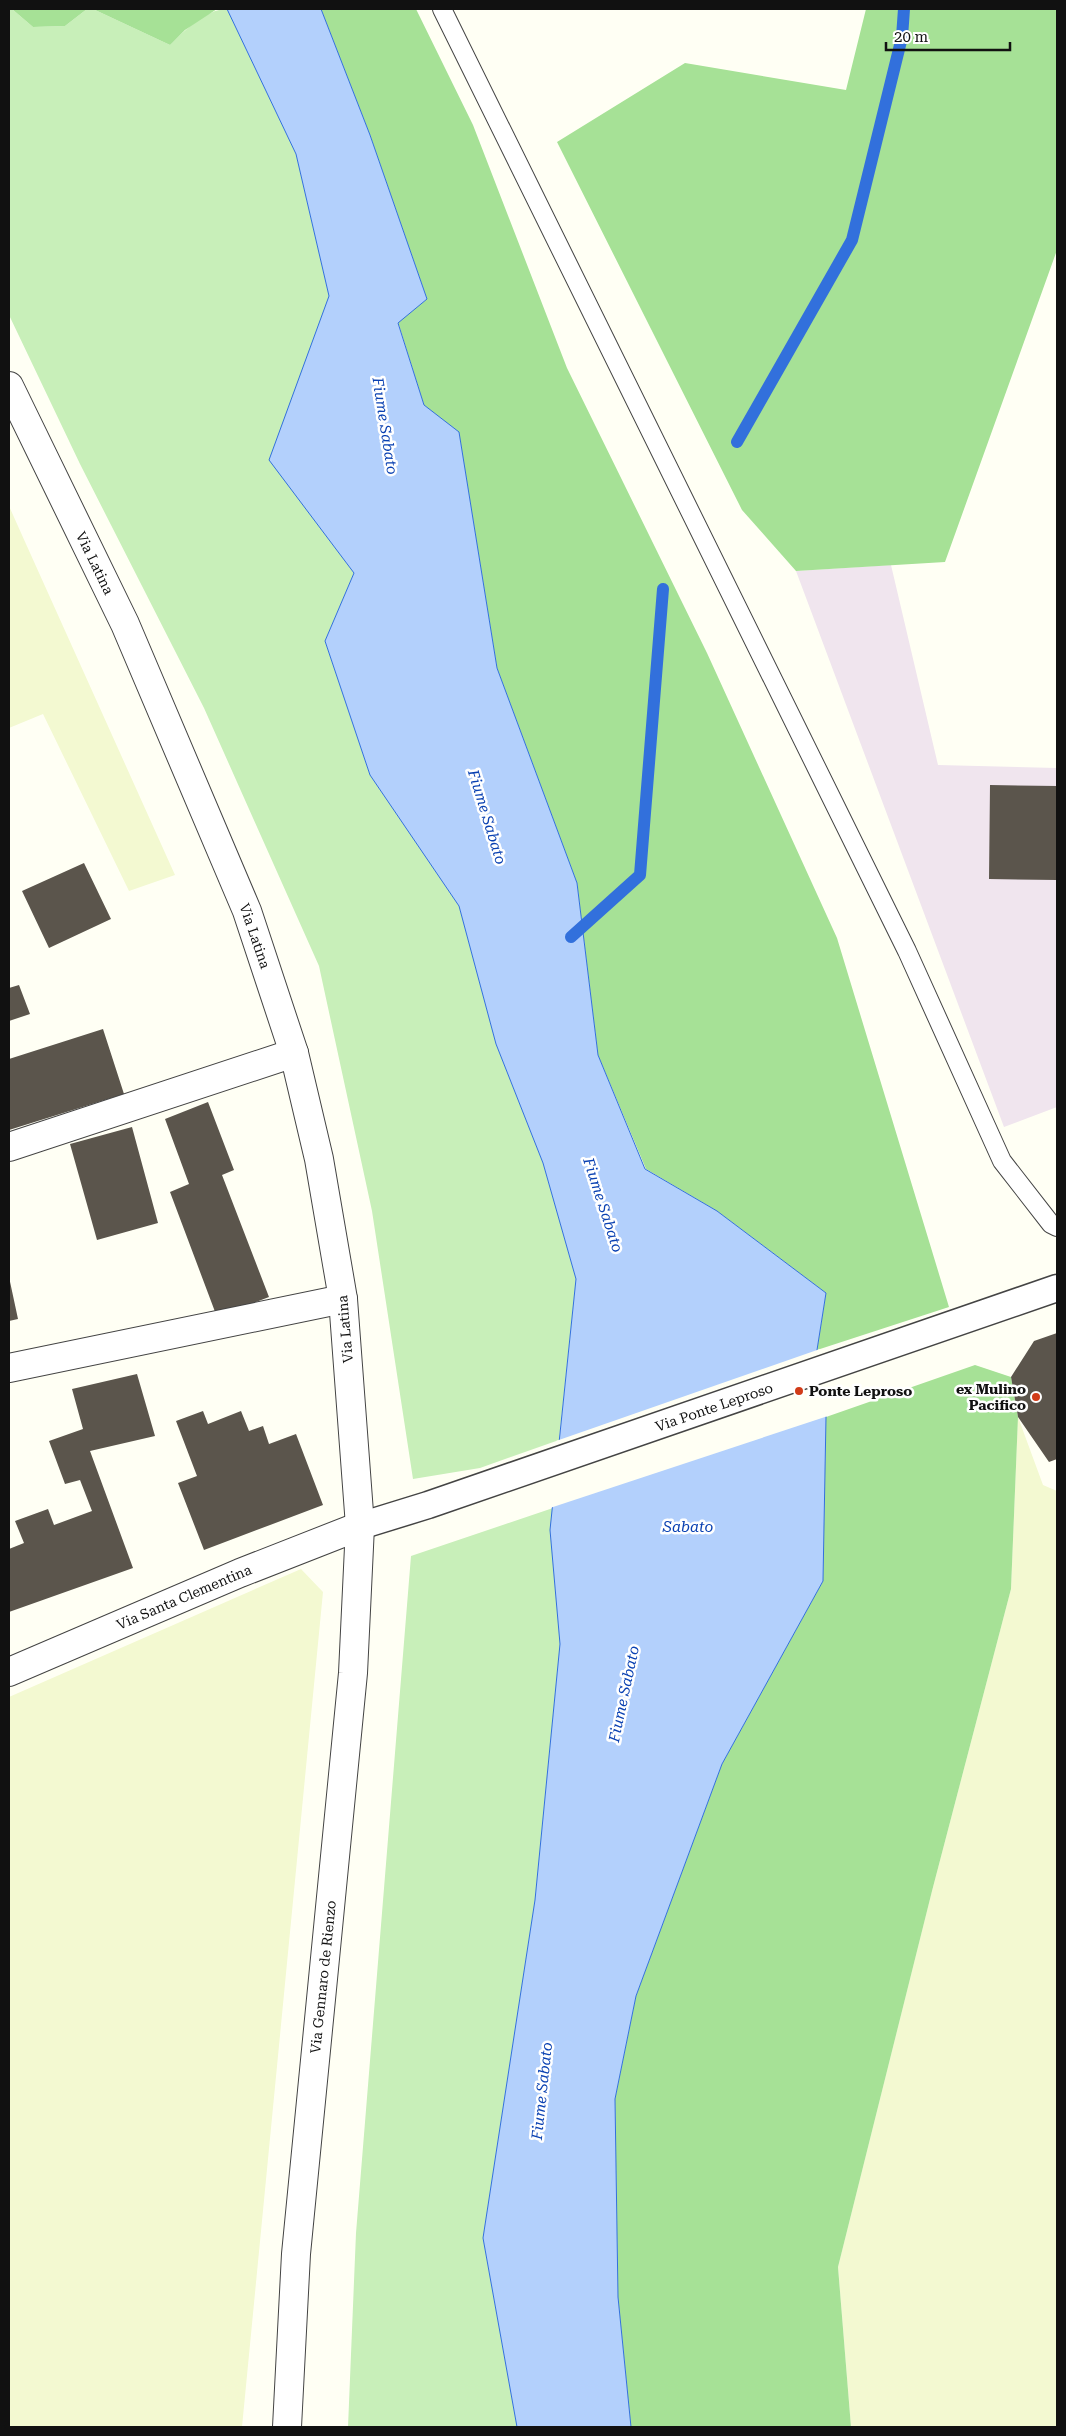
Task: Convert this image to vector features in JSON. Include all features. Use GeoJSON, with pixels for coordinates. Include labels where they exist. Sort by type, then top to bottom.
{"type":"FeatureCollection","features":[{"type":"Feature","properties":{"kind":"street","name":"Via Latina"},"geometry":{"type":"LineString","coordinates":[[9,386],[128,633],[247,911],[294,1053],[319,1159],[343,1299],[360,1526]]}},
{"type":"Feature","properties":{"kind":"street"},"geometry":{"type":"LineString","coordinates":[[9,1147],[294,1053]]}},
{"type":"Feature","properties":{"kind":"street","name":"Via Ponte Leproso"},"geometry":{"type":"LineString","coordinates":[[360,1526],[428,1505],[1057,1288]]}},
{"type":"Feature","properties":{"kind":"street"},"geometry":{"type":"LineString","coordinates":[[9,1368],[343,1299]]}},
{"type":"Feature","properties":{"kind":"street","name":"Via Santa Clementina"},"geometry":{"type":"LineString","coordinates":[[9,1672],[240,1573],[360,1526]]}},
{"type":"Feature","properties":{"kind":"street","name":"Via Gennaro de Rienzo"},"geometry":{"type":"LineString","coordinates":[[286,2427],[296,2254],[354,1673],[360,1526]]}},
{"type":"Feature","properties":{"kind":"lane"},"geometry":{"type":"LineString","coordinates":[[442,9],[907,951],[1002,1161],[1051,1224],[1057,1227]]}},
{"type":"Feature","properties":{"kind":"shaded area"},"geometry":{"type":"Polygon","coordinates":[[[891,565],[938,765],[1057,768],[1057,1107],[1004,1127],[796,571],[891,565]]]}},
{"type":"Feature","properties":{"kind":"green space"},"geometry":{"type":"Polygon","coordinates":[[[9,9],[12,9],[33,27],[65,26],[87,9],[93,9],[170,45],[203,17],[219,10],[227,9],[296,154],[329,296],[270,460],[354,573],[325,641],[370,775],[459,906],[496,1044],[543,1163],[576,1279],[559,1440],[480,1468],[413,1479],[372,1211],[319,966],[204,708],[80,464],[9,315],[9,9]]]}},
{"type":"Feature","properties":{"kind":"green space"},"geometry":{"type":"Polygon","coordinates":[[[12,9],[87,9],[65,26],[33,27],[12,9]]]}},
{"type":"Feature","properties":{"kind":"green space"},"geometry":{"type":"Polygon","coordinates":[[[93,9],[217,9],[185,30],[170,45],[93,9]]]}},
{"type":"Feature","properties":{"kind":"green space"},"geometry":{"type":"Polygon","coordinates":[[[321,9],[416,9],[473,125],[567,368],[707,653],[837,938],[949,1307],[817,1350],[826,1293],[717,1211],[646,1169],[598,1055],[577,883],[497,668],[459,433],[424,405],[398,322],[427,299],[370,135],[321,9]]]}},
{"type":"Feature","properties":{"kind":"green space"},"geometry":{"type":"Polygon","coordinates":[[[866,9],[1057,9],[1057,250],[945,562],[796,571],[742,510],[557,142],[685,63],[846,90],[866,9]]]}},
{"type":"Feature","properties":{"kind":"green space"},"geometry":{"type":"Polygon","coordinates":[[[9,506],[175,875],[129,891],[43,714],[9,728],[9,506]]]}},
{"type":"Feature","properties":{"kind":"green space"},"geometry":{"type":"Polygon","coordinates":[[[975,1365],[1011,1377],[1018,1417],[1011,1589],[932,1891],[838,2267],[851,2427],[631,2427],[618,2297],[615,2099],[636,1996],[722,1764],[823,1581],[826,1417],[975,1365]]]}},
{"type":"Feature","properties":{"kind":"green space"},"geometry":{"type":"Polygon","coordinates":[[[1018,1417],[1043,1485],[1057,1491],[1057,2427],[851,2427],[838,2267],[932,1891],[1011,1589],[1018,1417]]]}},
{"type":"Feature","properties":{"kind":"green space"},"geometry":{"type":"Polygon","coordinates":[[[553,1508],[550,1530],[560,1644],[535,1900],[483,2238],[517,2427],[348,2427],[356,2233],[411,1556],[553,1508]]]}},
{"type":"Feature","properties":{"kind":"green space"},"geometry":{"type":"Polygon","coordinates":[[[301,1569],[323,1592],[242,2427],[9,2427],[9,1697],[301,1569]]]}},
{"type":"Feature","properties":{"kind":"water","name":"Sabato"},"geometry":{"type":"Polygon","coordinates":[[[227,9],[321,9],[370,135],[427,299],[398,323],[424,405],[459,432],[497,668],[577,883],[598,1055],[645,1169],[717,1211],[826,1293],[817,1350],[826,1417],[823,1581],[722,1764],[636,1996],[615,2099],[618,2297],[631,2427],[517,2427],[483,2238],[535,1900],[560,1644],[550,1530],[576,1279],[543,1163],[496,1044],[459,906],[370,775],[325,641],[354,573],[269,460],[329,296],[296,154],[227,9]]]}},
{"type":"Feature","properties":{"kind":"pier"},"geometry":{"type":"Polygon","coordinates":[[[820,1349],[828,1416],[550,1508],[556,1441],[820,1349]]]}},
{"type":"Feature","properties":{"kind":"building"},"geometry":{"type":"Polygon","coordinates":[[[990,785],[1057,786],[1057,880],[989,879],[990,785]]]}},
{"type":"Feature","properties":{"kind":"building"},"geometry":{"type":"Polygon","coordinates":[[[84,863],[111,919],[49,948],[22,891],[84,863]]]}},
{"type":"Feature","properties":{"kind":"building"},"geometry":{"type":"Polygon","coordinates":[[[19,985],[30,1014],[9,1021],[9,988],[19,985]]]}},
{"type":"Feature","properties":{"kind":"building"},"geometry":{"type":"Polygon","coordinates":[[[103,1029],[124,1094],[9,1130],[9,1059],[103,1029]]]}},
{"type":"Feature","properties":{"kind":"building"},"geometry":{"type":"Polygon","coordinates":[[[208,1102],[234,1170],[222,1175],[269,1297],[217,1317],[170,1192],[189,1184],[165,1119],[208,1102]]]}},
{"type":"Feature","properties":{"kind":"building"},"geometry":{"type":"Polygon","coordinates":[[[132,1127],[158,1223],[97,1240],[70,1144],[132,1127]]]}},
{"type":"Feature","properties":{"kind":"building"},"geometry":{"type":"Polygon","coordinates":[[[9,1277],[18,1319],[9,1321],[9,1277]]]}},
{"type":"Feature","properties":{"kind":"building","name":"ex Mulino Pacifico"},"geometry":{"type":"Polygon","coordinates":[[[1057,1333],[1057,1459],[1049,1462],[1018,1417],[1011,1377],[1034,1341],[1057,1333]]]}},
{"type":"Feature","properties":{"kind":"building"},"geometry":{"type":"Polygon","coordinates":[[[137,1374],[155,1436],[90,1451],[133,1568],[9,1612],[9,1549],[24,1543],[15,1521],[48,1509],[54,1525],[92,1511],[80,1480],[65,1484],[49,1441],[83,1429],[72,1389],[137,1374]]]}},
{"type":"Feature","properties":{"kind":"building"},"geometry":{"type":"Polygon","coordinates":[[[203,1411],[208,1424],[241,1411],[249,1431],[263,1426],[269,1444],[296,1434],[323,1505],[204,1550],[178,1483],[197,1476],[176,1421],[203,1411]]]}},
{"type":"Feature","properties":{"kind":"waterway"},"geometry":{"type":"LineString","coordinates":[[737,442],[852,240],[902,37],[904,9]]}},
{"type":"Feature","properties":{"kind":"waterway"},"geometry":{"type":"LineString","coordinates":[[571,937],[640,875],[663,589]]}},
{"type":"Feature","properties":{"kind":"place","name":"Ponte Leproso"},"geometry":{"type":"Point","coordinates":[799,1391]}},
{"type":"Feature","properties":{"kind":"place","name":"ex Mulino Pacifico"},"geometry":{"type":"Point","coordinates":[1036,1397]}},
{"type":"Feature","properties":{"kind":"water label","name":"Fiume Sabato"},"geometry":{"type":"Point","coordinates":[385,426]}},
{"type":"Feature","properties":{"kind":"water label","name":"Fiume Sabato"},"geometry":{"type":"Point","coordinates":[487,817]}},
{"type":"Feature","properties":{"kind":"water label","name":"Fiume Sabato"},"geometry":{"type":"Point","coordinates":[603,1205]}},
{"type":"Feature","properties":{"kind":"water label","name":"Fiume Sabato"},"geometry":{"type":"Point","coordinates":[624,1694]}},
{"type":"Feature","properties":{"kind":"water label","name":"Fiume Sabato"},"geometry":{"type":"Point","coordinates":[542,2091]}}]}
